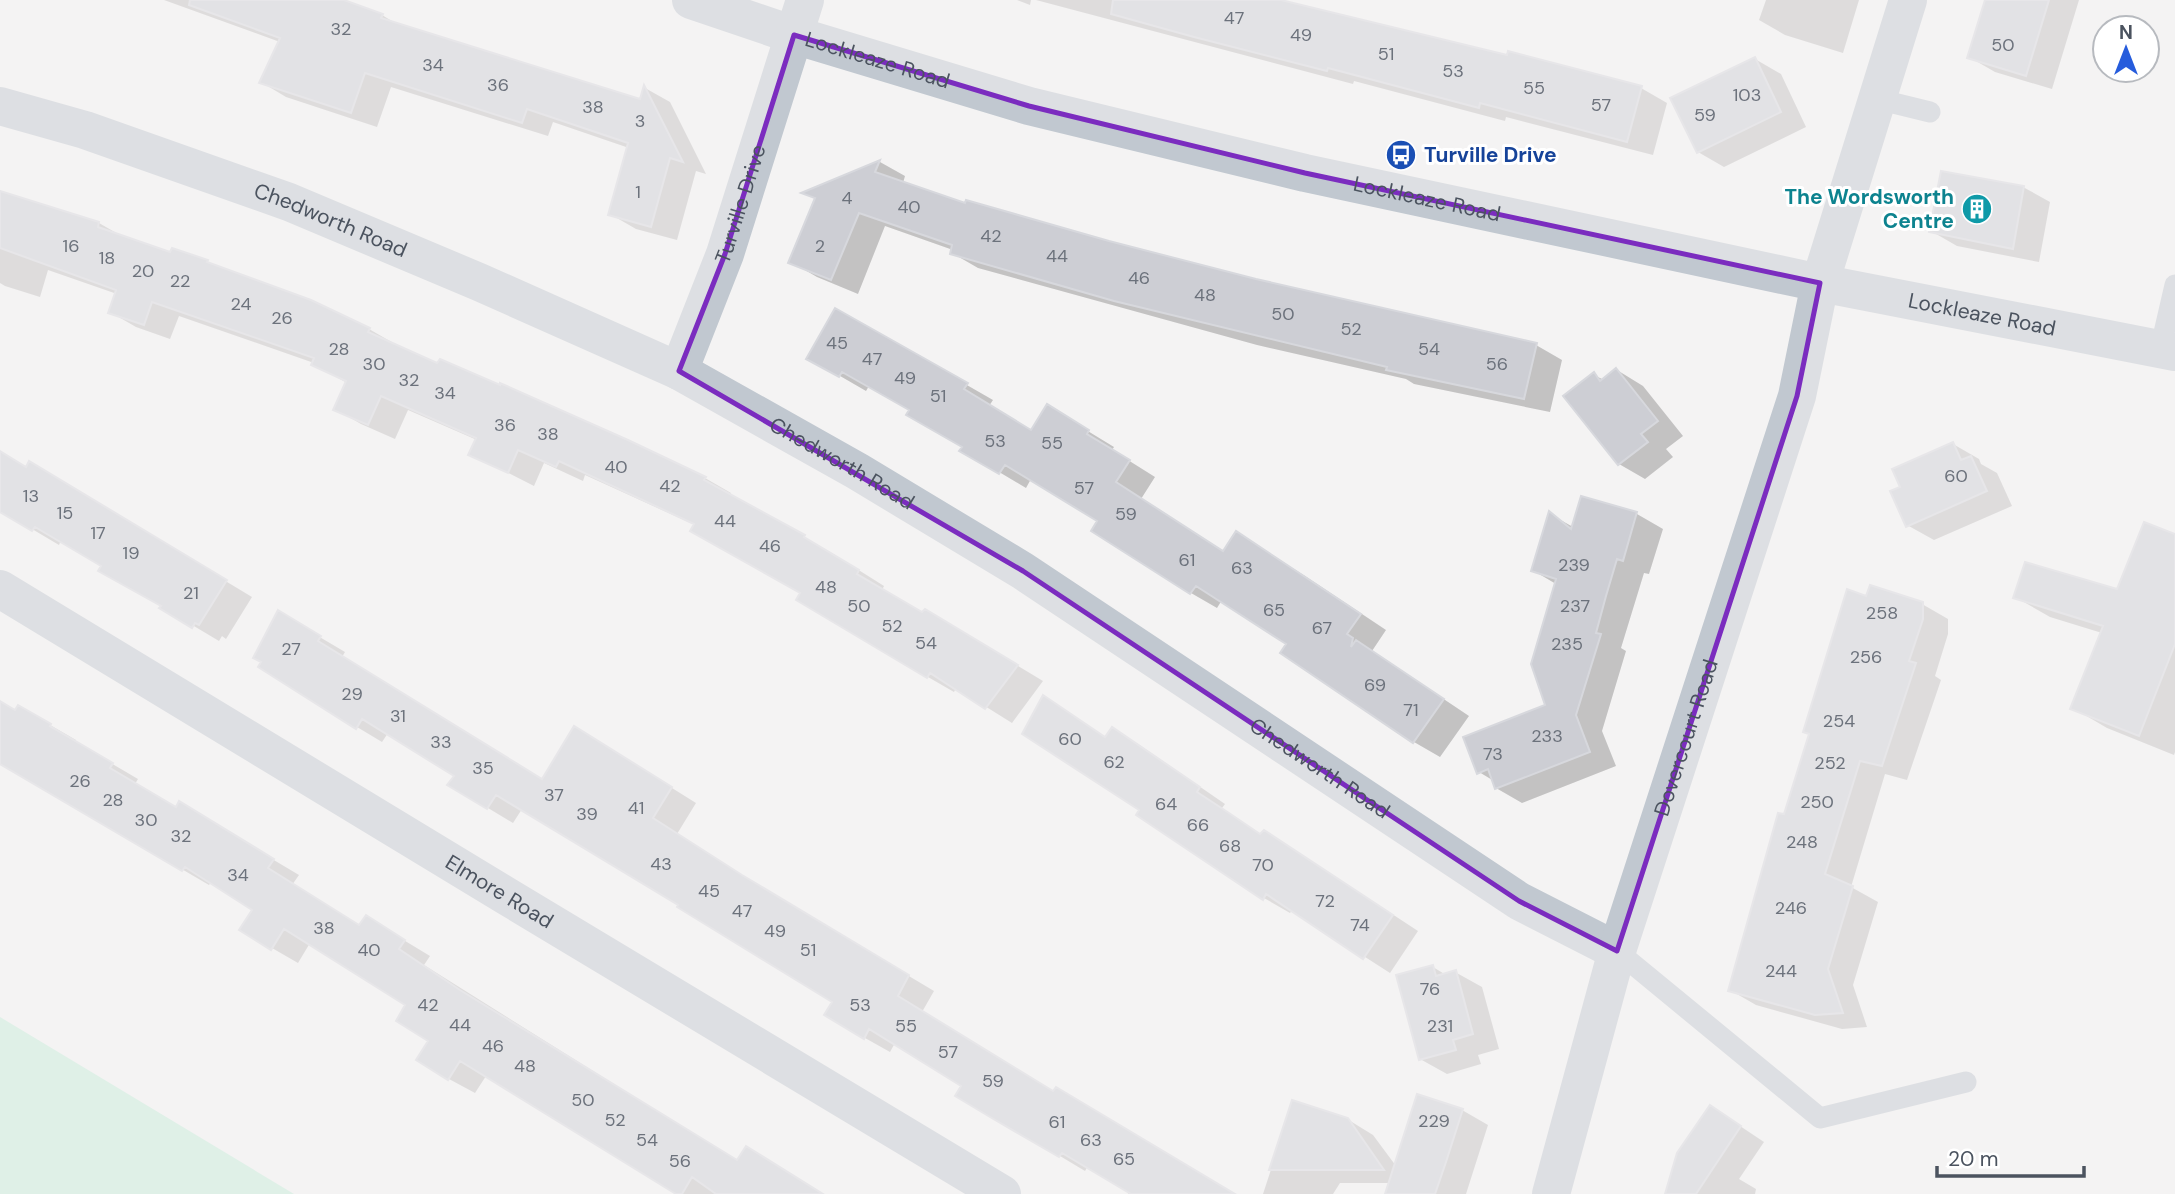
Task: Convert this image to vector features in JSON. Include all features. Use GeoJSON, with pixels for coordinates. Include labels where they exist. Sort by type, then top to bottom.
{"type":"FeatureCollection","features":[{"type":"Feature","properties":{"kind":"street","name":"Lockleaze Road"},"geometry":{"type":"LineString","coordinates":[[691,0],[800,18],[1029,106],[1279,166],[1820,283],[2168,351]]}},
{"type":"Feature","properties":{"kind":"street","name":"Dovercourt Road"},"geometry":{"type":"LineString","coordinates":[[1551,1194],[1618,951],[1797,396],[1820,283],[1908,0]]}},
{"type":"Feature","properties":{"kind":"street","name":"Turville Drive"},"geometry":{"type":"LineString","coordinates":[[678,371],[725,254],[800,18]]}},
{"type":"Feature","properties":{"kind":"street","name":"Chedworth Road"},"geometry":{"type":"LineString","coordinates":[[0,106],[85,130],[289,202],[678,371],[857,471],[1023,570],[1519,901],[1618,951]]}},
{"type":"Feature","properties":{"kind":"street","name":"Elmore Road"},"geometry":{"type":"LineString","coordinates":[[0,589],[1002,1194]]}},
{"type":"Feature","properties":{"kind":"lane"},"geometry":{"type":"LineString","coordinates":[[1878,99],[1930,112]]}},
{"type":"Feature","properties":{"kind":"lane"},"geometry":{"type":"LineString","coordinates":[[2168,351],[2175,285]]}},
{"type":"Feature","properties":{"kind":"lane"},"geometry":{"type":"LineString","coordinates":[[1618,951],[1821,1118],[1966,1083]]}},
{"type":"Feature","properties":{"kind":"highlighted area"},"geometry":{"type":"Polygon","coordinates":[[[794,35],[1029,106],[1305,173],[1820,283],[1797,396],[1617,951],[1519,901],[1023,571],[679,371],[725,254],[794,35]]]}},
{"type":"Feature","properties":{"kind":"green space"},"geometry":{"type":"Polygon","coordinates":[[[0,1017],[294,1194],[0,1194],[0,1017]]]}},
{"type":"Feature","properties":{"kind":"building"},"geometry":{"type":"Polygon","coordinates":[[[190,0],[344,0],[383,14],[381,18],[640,99],[644,85],[683,162],[670,158],[651,227],[608,215],[628,143],[527,109],[522,123],[365,73],[351,113],[259,83],[280,38],[189,5],[190,0]]]}},
{"type":"Feature","properties":{"kind":"building"},"geometry":{"type":"Polygon","coordinates":[[[1113,0],[1281,0],[1507,55],[1508,51],[1642,86],[1627,142],[1480,103],[1479,108],[1328,68],[1327,71],[1194,37],[1111,14],[1113,0]]]}},
{"type":"Feature","properties":{"kind":"building"},"geometry":{"type":"Polygon","coordinates":[[[1985,0],[2049,0],[2026,76],[1967,58],[1985,0]]]}},
{"type":"Feature","properties":{"kind":"building"},"geometry":{"type":"Polygon","coordinates":[[[1755,57],[1781,112],[1697,153],[1670,98],[1755,57]]]}},
{"type":"Feature","properties":{"kind":"building"},"geometry":{"type":"Polygon","coordinates":[[[880,160],[875,172],[965,203],[966,200],[1256,279],[1537,343],[1524,399],[1386,370],[1387,367],[1114,301],[950,254],[952,245],[859,213],[831,280],[788,263],[815,198],[801,193],[880,160]]]}},
{"type":"Feature","properties":{"kind":"building","name":"The Wordsworth Centre"},"geometry":{"type":"Polygon","coordinates":[[[1941,171],[2024,186],[2013,249],[1929,232],[1941,171]]]}},
{"type":"Feature","properties":{"kind":"building"},"geometry":{"type":"Polygon","coordinates":[[[0,191],[99,222],[98,227],[170,252],[172,248],[208,260],[207,262],[311,300],[370,328],[368,332],[437,363],[440,359],[500,383],[628,440],[706,477],[704,480],[805,535],[804,537],[859,570],[857,574],[922,612],[925,609],[1018,665],[985,709],[930,673],[927,678],[796,600],[800,593],[690,531],[694,524],[559,461],[556,467],[518,450],[508,473],[468,455],[476,438],[381,396],[368,425],[333,410],[346,381],[311,365],[314,358],[152,302],[144,325],[108,313],[116,290],[0,248],[0,191]]]}},
{"type":"Feature","properties":{"kind":"building"},"geometry":{"type":"Polygon","coordinates":[[[835,308],[968,383],[964,389],[1031,430],[1047,404],[1089,430],[1087,434],[1130,460],[1116,482],[1223,551],[1236,531],[1361,614],[1347,634],[1353,638],[1351,647],[1356,640],[1444,699],[1413,743],[1280,653],[1286,644],[1196,586],[1190,594],[1091,531],[1097,521],[1005,465],[999,474],[959,451],[962,447],[906,415],[909,410],[842,372],[839,377],[806,359],[835,308]]]}},
{"type":"Feature","properties":{"kind":"building"},"geometry":{"type":"Polygon","coordinates":[[[1616,368],[1658,421],[1641,434],[1648,442],[1618,465],[1563,396],[1594,372],[1600,381],[1616,368]]]}},
{"type":"Feature","properties":{"kind":"building"},"geometry":{"type":"Polygon","coordinates":[[[1953,442],[1961,460],[1971,456],[1987,491],[1906,527],[1890,491],[1900,487],[1892,469],[1953,442]]]}},
{"type":"Feature","properties":{"kind":"building"},"geometry":{"type":"Polygon","coordinates":[[[0,451],[26,467],[29,461],[227,580],[199,625],[195,623],[192,628],[159,608],[161,606],[98,571],[101,566],[35,527],[32,531],[0,512],[0,451]]]}},
{"type":"Feature","properties":{"kind":"building"},"geometry":{"type":"Polygon","coordinates":[[[1581,496],[1637,512],[1623,561],[1617,559],[1596,633],[1601,634],[1576,715],[1590,752],[1495,789],[1488,769],[1477,774],[1463,737],[1545,705],[1531,664],[1556,579],[1531,571],[1549,511],[1571,529],[1581,496]]]}},
{"type":"Feature","properties":{"kind":"building"},"geometry":{"type":"Polygon","coordinates":[[[2144,522],[2175,534],[2175,644],[2139,736],[2070,709],[2103,626],[2013,598],[2025,562],[2117,589],[2144,522]]]}},
{"type":"Feature","properties":{"kind":"building"},"geometry":{"type":"Polygon","coordinates":[[[1870,585],[1923,602],[1923,619],[1909,661],[1916,663],[1882,766],[1860,761],[1825,874],[1853,886],[1828,969],[1843,1013],[1815,1015],[1728,991],[1778,813],[1784,814],[1809,734],[1803,732],[1847,589],[1866,596],[1870,585]]]}},
{"type":"Feature","properties":{"kind":"building"},"geometry":{"type":"Polygon","coordinates":[[[278,610],[321,636],[318,641],[542,779],[574,726],[672,787],[653,818],[909,975],[898,996],[1053,1091],[1056,1087],[1235,1194],[1131,1194],[1062,1153],[1059,1157],[955,1096],[961,1086],[869,1029],[864,1039],[824,1015],[832,1002],[677,907],[678,905],[496,795],[487,809],[447,785],[454,776],[362,719],[356,729],[258,667],[261,662],[253,658],[278,610]]]}},
{"type":"Feature","properties":{"kind":"building"},"geometry":{"type":"Polygon","coordinates":[[[1043,695],[1105,737],[1112,727],[1200,787],[1197,792],[1260,834],[1264,830],[1393,915],[1363,959],[1266,894],[1263,900],[1136,815],[1139,810],[1022,734],[1043,695]]]}},
{"type":"Feature","properties":{"kind":"building"},"geometry":{"type":"Polygon","coordinates":[[[0,701],[15,710],[18,705],[51,724],[50,726],[113,763],[110,768],[176,807],[179,801],[274,859],[268,868],[359,925],[366,915],[405,940],[399,949],[460,990],[737,1160],[746,1146],[823,1194],[716,1194],[692,1177],[682,1194],[676,1194],[460,1061],[448,1080],[416,1060],[428,1041],[396,1021],[405,1005],[284,929],[271,950],[239,930],[252,910],[185,867],[182,871],[0,764],[0,701]]]}},
{"type":"Feature","properties":{"kind":"building"},"geometry":{"type":"Polygon","coordinates":[[[1433,965],[1436,976],[1456,970],[1473,1034],[1453,1040],[1456,1050],[1419,1060],[1396,975],[1433,965]]]}},
{"type":"Feature","properties":{"kind":"building"},"geometry":{"type":"Polygon","coordinates":[[[1417,1094],[1463,1109],[1435,1194],[1385,1194],[1417,1094]]]}},
{"type":"Feature","properties":{"kind":"building"},"geometry":{"type":"Polygon","coordinates":[[[1292,1100],[1348,1118],[1384,1170],[1269,1170],[1292,1100]]]}},
{"type":"Feature","properties":{"kind":"building"},"geometry":{"type":"Polygon","coordinates":[[[1710,1105],[1741,1126],[1696,1194],[1665,1194],[1677,1153],[1710,1105]]]}},
{"type":"Feature","properties":{"kind":"place","name":"Turville Drive"},"geometry":{"type":"Point","coordinates":[1401,155]}},
{"type":"Feature","properties":{"kind":"place","name":"The Wordsworth Centre"},"geometry":{"type":"Point","coordinates":[1977,209]}}]}
